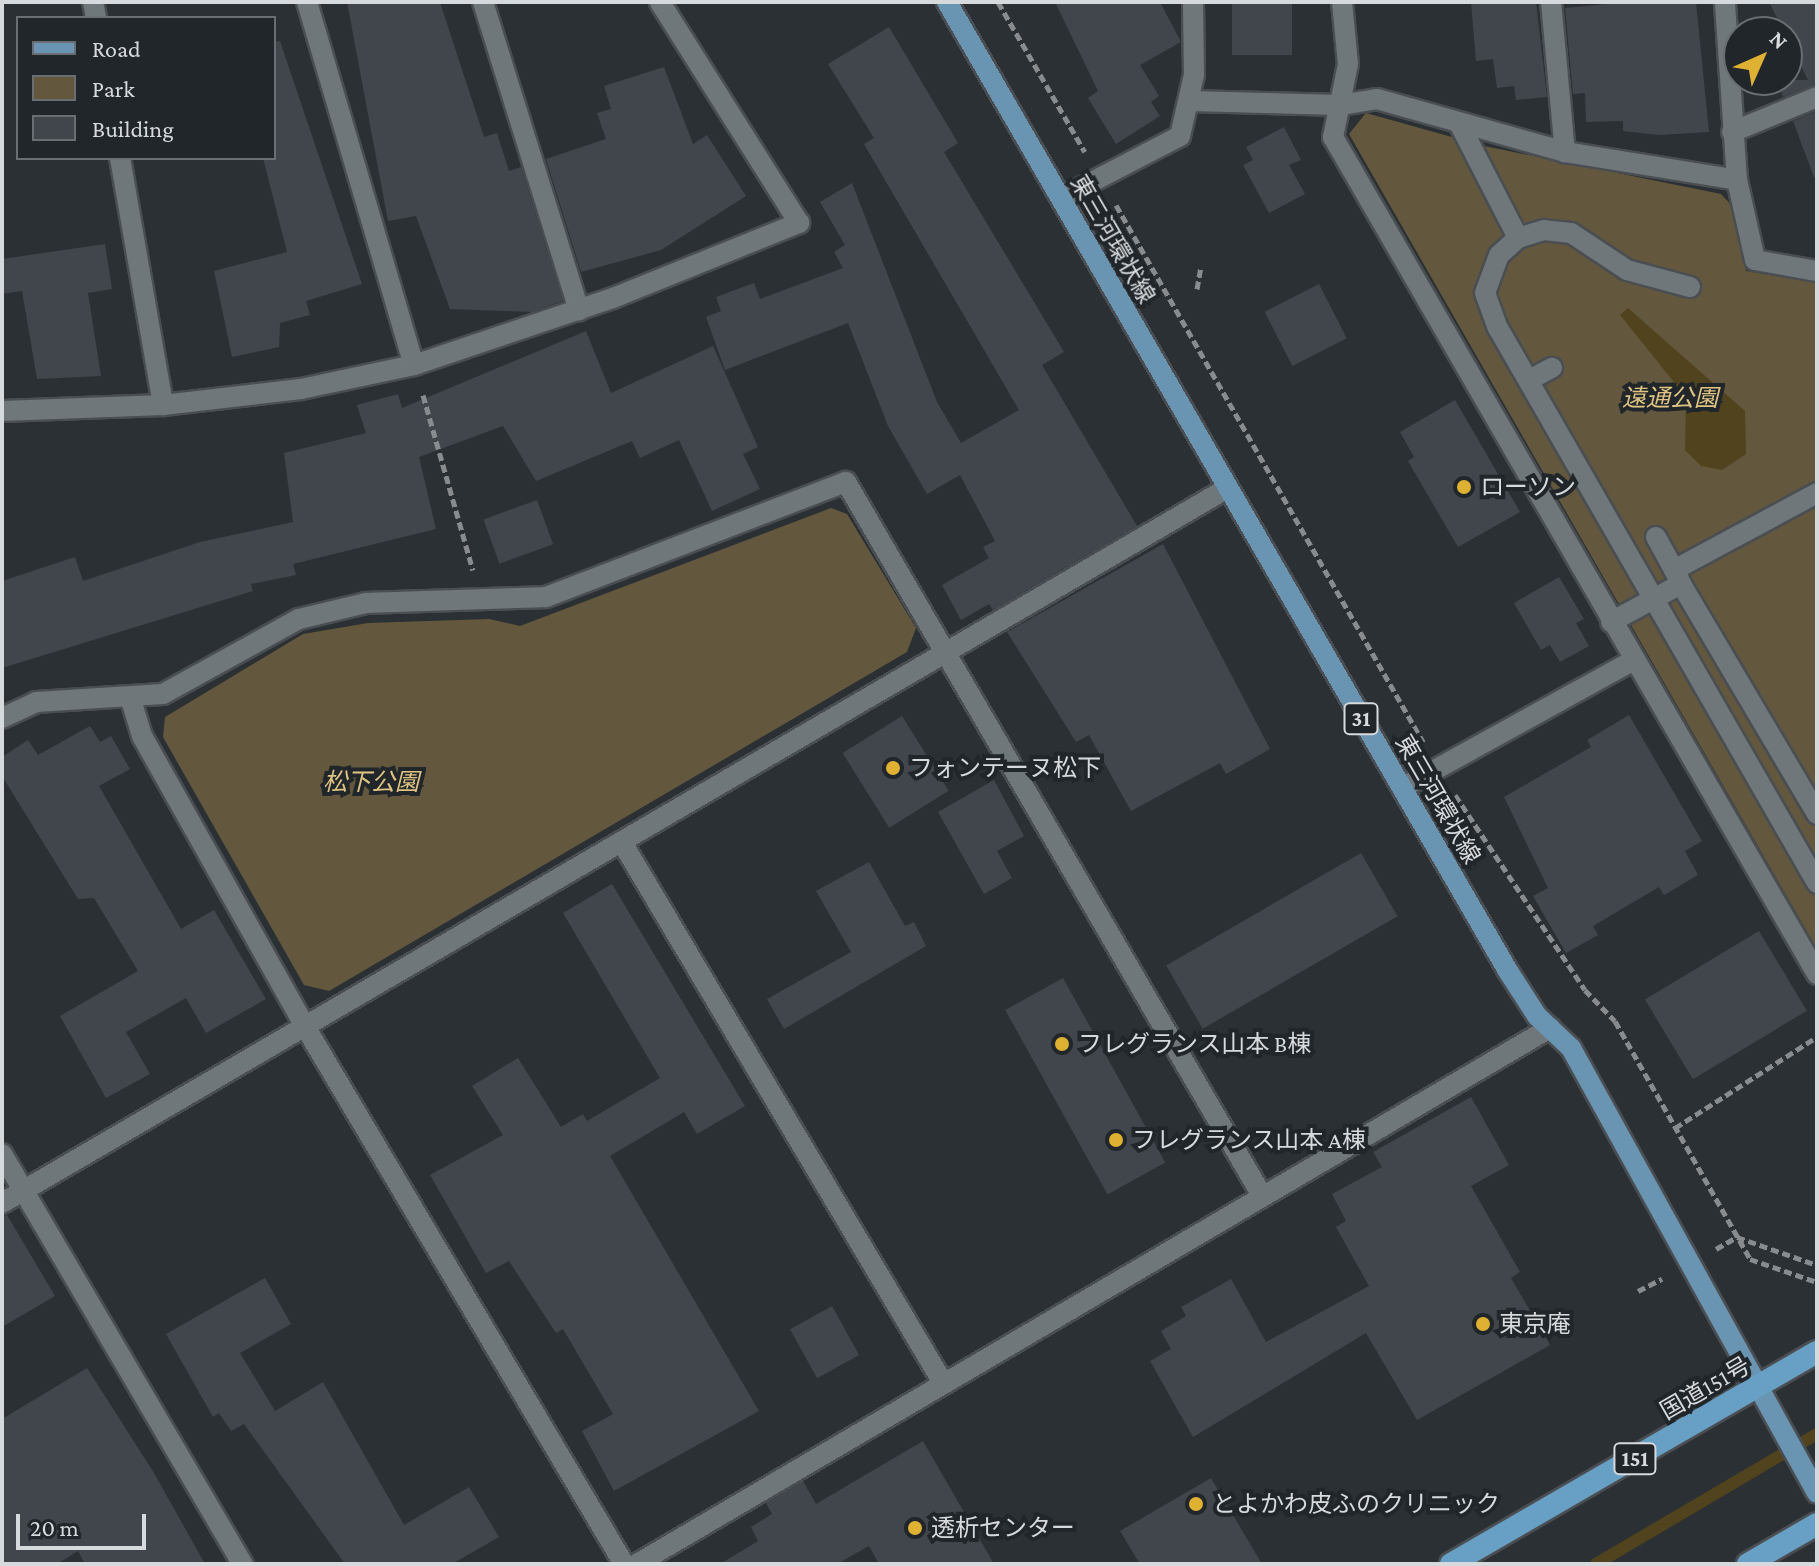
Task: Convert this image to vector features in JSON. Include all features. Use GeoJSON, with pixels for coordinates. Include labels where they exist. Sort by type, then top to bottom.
{"type":"FeatureCollection","features":[{"type":"Feature","properties":{"kind":"highway","name":"国道151号"},"geometry":{"type":"LineString","coordinates":[[1451,1564],[1817,1352]]}},
{"type":"Feature","properties":{"kind":"highway"},"geometry":{"type":"LineString","coordinates":[[1748,1564],[1817,1524]]}},
{"type":"Feature","properties":{"kind":"main road","name":"東三河環状線"},"geometry":{"type":"LineString","coordinates":[[947,2],[1226,489],[1508,971],[1550,1028],[1571,1048],[1761,1386],[1817,1493]]}},
{"type":"Feature","properties":{"kind":"street"},"geometry":{"type":"LineString","coordinates":[[307,2],[414,365]]}},
{"type":"Feature","properties":{"kind":"street"},"geometry":{"type":"LineString","coordinates":[[483,2],[579,310]]}},
{"type":"Feature","properties":{"kind":"street"},"geometry":{"type":"LineString","coordinates":[[2,411],[163,405],[301,389],[414,365],[579,310],[799,223],[660,2]]}},
{"type":"Feature","properties":{"kind":"street"},"geometry":{"type":"LineString","coordinates":[[1061,198],[1102,180],[1180,136],[1190,101],[1193,2]]}},
{"type":"Feature","properties":{"kind":"street"},"geometry":{"type":"LineString","coordinates":[[1342,2],[1348,64],[1333,137],[1817,974]]}},
{"type":"Feature","properties":{"kind":"street"},"geometry":{"type":"LineString","coordinates":[[1551,2],[1565,152]]}},
{"type":"Feature","properties":{"kind":"street"},"geometry":{"type":"LineString","coordinates":[[1725,2],[1737,180],[1755,260],[1817,271]]}},
{"type":"Feature","properties":{"kind":"street"},"geometry":{"type":"LineString","coordinates":[[1732,132],[1817,97]]}},
{"type":"Feature","properties":{"kind":"street"},"geometry":{"type":"LineString","coordinates":[[1190,101],[1340,105],[1377,99],[1565,152],[1737,180]]}},
{"type":"Feature","properties":{"kind":"street"},"geometry":{"type":"LineString","coordinates":[[1459,123],[1518,238]]}},
{"type":"Feature","properties":{"kind":"street"},"geometry":{"type":"LineString","coordinates":[[120,160],[163,405]]}},
{"type":"Feature","properties":{"kind":"street"},"geometry":{"type":"LineString","coordinates":[[1690,287],[1627,270],[1571,233],[1518,238],[1493,265],[1485,293],[1529,380],[1817,883]]}},
{"type":"Feature","properties":{"kind":"street"},"geometry":{"type":"LineString","coordinates":[[1529,380],[1552,368]]}},
{"type":"Feature","properties":{"kind":"street"},"geometry":{"type":"LineString","coordinates":[[2,718],[36,702],[131,700],[217,670],[299,619],[366,603],[546,597],[846,482],[1261,1194]]}},
{"type":"Feature","properties":{"kind":"street"},"geometry":{"type":"LineString","coordinates":[[2,1203],[303,1023],[623,844],[946,650],[1226,489]]}},
{"type":"Feature","properties":{"kind":"street"},"geometry":{"type":"LineString","coordinates":[[1611,622],[1653,599],[1678,577],[1817,493]]}},
{"type":"Feature","properties":{"kind":"street"},"geometry":{"type":"LineString","coordinates":[[1656,537],[1817,814]]}},
{"type":"Feature","properties":{"kind":"street"},"geometry":{"type":"LineString","coordinates":[[1402,788],[1634,660]]}},
{"type":"Feature","properties":{"kind":"street"},"geometry":{"type":"LineString","coordinates":[[131,700],[142,736],[303,1023],[624,1564]]}},
{"type":"Feature","properties":{"kind":"street"},"geometry":{"type":"LineString","coordinates":[[1731,733],[1762,717]]}},
{"type":"Feature","properties":{"kind":"street"},"geometry":{"type":"LineString","coordinates":[[623,844],[942,1381]]}},
{"type":"Feature","properties":{"kind":"street"},"geometry":{"type":"LineString","coordinates":[[637,1564],[942,1381],[1550,1028]]}},
{"type":"Feature","properties":{"kind":"street"},"geometry":{"type":"LineString","coordinates":[[2,1154],[243,1564]]}},
{"type":"Feature","properties":{"kind":"path"},"geometry":{"type":"LineString","coordinates":[[998,2],[1438,768],[1585,990],[1615,1021],[1750,1259],[1814,1281]]}},
{"type":"Feature","properties":{"kind":"path"},"geometry":{"type":"LineString","coordinates":[[1197,289],[1201,266]]}},
{"type":"Feature","properties":{"kind":"path"},"geometry":{"type":"LineString","coordinates":[[414,365],[482,598]]}},
{"type":"Feature","properties":{"kind":"path"},"geometry":{"type":"LineString","coordinates":[[1675,1128],[1817,1037]]}},
{"type":"Feature","properties":{"kind":"green space","name":"遠通公園"},"geometry":{"type":"Polygon","coordinates":[[[1366,113],[1484,146],[1721,194],[1738,212],[1746,271],[1817,283],[1817,949],[1349,134],[1366,113]]]}},
{"type":"Feature","properties":{"kind":"green space","name":"松下公園"},"geometry":{"type":"Polygon","coordinates":[[[831,508],[847,514],[916,628],[907,652],[329,991],[304,985],[163,737],[165,717],[303,634],[368,623],[489,619],[520,626],[831,508]]]}},
{"type":"Feature","properties":{"kind":"shaded area"},"geometry":{"type":"Polygon","coordinates":[[[1628,308],[1745,411],[1746,454],[1722,470],[1701,466],[1685,450],[1686,397],[1620,315],[1628,308]]]}},
{"type":"Feature","properties":{"kind":"building"},"geometry":{"type":"Polygon","coordinates":[[[347,2],[440,2],[484,137],[497,133],[509,171],[521,167],[563,301],[532,312],[450,309],[416,216],[388,221],[347,2]]]}},
{"type":"Feature","properties":{"kind":"building"},"geometry":{"type":"Polygon","coordinates":[[[1055,2],[1160,2],[1181,42],[1140,65],[1159,96],[1151,102],[1160,116],[1116,144],[1088,98],[1098,91],[1055,2]]]}},
{"type":"Feature","properties":{"kind":"building"},"geometry":{"type":"Polygon","coordinates":[[[1232,2],[1292,2],[1292,55],[1232,55],[1232,2]]]}},
{"type":"Feature","properties":{"kind":"building"},"geometry":{"type":"Polygon","coordinates":[[[1471,2],[1536,2],[1547,97],[1516,100],[1514,86],[1497,88],[1493,59],[1476,61],[1471,2]]]}},
{"type":"Feature","properties":{"kind":"building"},"geometry":{"type":"Polygon","coordinates":[[[1627,2],[1696,2],[1709,132],[1659,135],[1623,131],[1623,121],[1586,122],[1585,93],[1573,94],[1565,8],[1627,2]]]}},
{"type":"Feature","properties":{"kind":"building"},"geometry":{"type":"Polygon","coordinates":[[[1769,2],[1817,2],[1817,84],[1803,89],[1803,80],[1808,80],[1803,70],[1803,16],[1776,16],[1769,2]]]}},
{"type":"Feature","properties":{"kind":"building"},"geometry":{"type":"Polygon","coordinates":[[[889,27],[958,143],[944,152],[1064,352],[1042,365],[1137,526],[993,610],[989,604],[961,620],[942,585],[989,558],[983,547],[995,541],[960,475],[927,494],[888,426],[848,323],[725,370],[706,317],[721,311],[716,297],[754,283],[760,299],[843,268],[834,252],[845,245],[820,202],[852,183],[937,402],[961,443],[1019,410],[864,144],[874,138],[828,64],[889,27]]]}},
{"type":"Feature","properties":{"kind":"building"},"geometry":{"type":"Polygon","coordinates":[[[280,41],[362,284],[306,301],[310,315],[280,323],[279,347],[232,357],[214,271],[287,252],[264,160],[276,160],[276,42],[280,41]]]}},
{"type":"Feature","properties":{"kind":"building"},"geometry":{"type":"Polygon","coordinates":[[[664,67],[693,144],[707,135],[746,196],[661,250],[581,272],[546,159],[606,139],[597,113],[611,109],[604,86],[664,67]]]}},
{"type":"Feature","properties":{"kind":"building"},"geometry":{"type":"Polygon","coordinates":[[[1817,111],[1817,177],[1814,177],[1793,121],[1817,111]]]}},
{"type":"Feature","properties":{"kind":"building"},"geometry":{"type":"Polygon","coordinates":[[[1284,127],[1301,160],[1289,165],[1305,194],[1269,213],[1243,165],[1253,160],[1246,147],[1284,127]]]}},
{"type":"Feature","properties":{"kind":"building"},"geometry":{"type":"Polygon","coordinates":[[[105,244],[112,289],[88,293],[101,376],[37,379],[22,291],[2,294],[2,259],[105,244]]]}},
{"type":"Feature","properties":{"kind":"building"},"geometry":{"type":"Polygon","coordinates":[[[1319,284],[1347,338],[1292,366],[1265,312],[1319,284]]]}},
{"type":"Feature","properties":{"kind":"building"},"geometry":{"type":"Polygon","coordinates":[[[586,331],[611,393],[713,346],[758,447],[743,454],[760,489],[712,511],[679,440],[640,458],[632,441],[536,481],[503,426],[419,457],[436,529],[293,564],[296,575],[251,584],[253,591],[2,668],[2,581],[75,557],[83,581],[200,542],[293,522],[284,453],[366,433],[357,405],[398,394],[402,408],[586,331]]]}},
{"type":"Feature","properties":{"kind":"building","name":"ローソン"},"geometry":{"type":"Polygon","coordinates":[[[1455,400],[1520,512],[1458,547],[1408,461],[1414,457],[1400,432],[1455,400]]]}},
{"type":"Feature","properties":{"kind":"building"},"geometry":{"type":"Polygon","coordinates":[[[537,500],[553,544],[500,564],[483,519],[537,500]]]}},
{"type":"Feature","properties":{"kind":"building"},"geometry":{"type":"Polygon","coordinates":[[[1163,544],[1270,749],[1226,774],[1220,763],[1131,811],[1089,735],[1076,742],[1007,632],[1163,544]]]}},
{"type":"Feature","properties":{"kind":"building"},"geometry":{"type":"Polygon","coordinates":[[[1559,577],[1584,619],[1576,623],[1589,646],[1560,662],[1550,645],[1541,650],[1514,603],[1559,577]]]}},
{"type":"Feature","properties":{"kind":"building"},"geometry":{"type":"Polygon","coordinates":[[[1629,715],[1702,841],[1685,851],[1698,875],[1664,895],[1659,887],[1593,926],[1598,935],[1566,953],[1533,896],[1548,888],[1504,797],[1591,747],[1587,740],[1629,715]]]}},
{"type":"Feature","properties":{"kind":"building","name":"フォンテーヌ松下"},"geometry":{"type":"Polygon","coordinates":[[[902,716],[949,791],[889,828],[843,753],[902,716]]]}},
{"type":"Feature","properties":{"kind":"building"},"geometry":{"type":"Polygon","coordinates":[[[90,726],[100,742],[111,736],[130,769],[99,786],[181,929],[214,910],[266,999],[206,1033],[186,998],[126,1032],[150,1074],[106,1098],[60,1016],[138,971],[94,898],[78,899],[2,776],[2,757],[28,740],[38,755],[90,726]]]}},
{"type":"Feature","properties":{"kind":"building"},"geometry":{"type":"Polygon","coordinates":[[[994,780],[1024,836],[997,851],[1012,878],[984,894],[938,812],[994,780]]]}},
{"type":"Feature","properties":{"kind":"building"},"geometry":{"type":"Polygon","coordinates":[[[1361,853],[1398,916],[1203,1029],[1166,965],[1361,853]]]}},
{"type":"Feature","properties":{"kind":"building"},"geometry":{"type":"Polygon","coordinates":[[[869,862],[905,926],[914,922],[926,946],[784,1029],[767,999],[851,952],[816,891],[869,862]]]}},
{"type":"Feature","properties":{"kind":"building"},"geometry":{"type":"Polygon","coordinates":[[[612,884],[745,1106],[697,1134],[684,1112],[610,1156],[759,1411],[614,1491],[582,1431],[613,1414],[563,1329],[556,1333],[509,1261],[486,1273],[430,1175],[503,1135],[472,1086],[518,1058],[561,1127],[583,1114],[587,1121],[660,1078],[563,913],[612,884]]]}},
{"type":"Feature","properties":{"kind":"building"},"geometry":{"type":"Polygon","coordinates":[[[1759,931],[1807,1011],[1693,1079],[1645,1000],[1759,931]]]}},
{"type":"Feature","properties":{"kind":"building"},"geometry":{"type":"Polygon","coordinates":[[[1063,978],[1165,1163],[1108,1195],[1005,1010],[1063,978]]]}},
{"type":"Feature","properties":{"kind":"building"},"geometry":{"type":"Polygon","coordinates":[[[1471,1097],[1509,1165],[1471,1186],[1520,1272],[1511,1278],[1550,1345],[1417,1420],[1366,1333],[1193,1437],[1150,1361],[1171,1349],[1161,1331],[1186,1316],[1181,1307],[1231,1279],[1266,1342],[1369,1286],[1336,1227],[1346,1221],[1332,1194],[1382,1167],[1373,1152],[1471,1097]]]}},
{"type":"Feature","properties":{"kind":"building"},"geometry":{"type":"Polygon","coordinates":[[[7,1215],[55,1296],[2,1327],[2,1216],[7,1215]]]}},
{"type":"Feature","properties":{"kind":"building"},"geometry":{"type":"Polygon","coordinates":[[[265,1278],[291,1324],[240,1353],[275,1411],[323,1382],[404,1525],[469,1487],[499,1537],[452,1564],[345,1564],[244,1424],[231,1431],[219,1413],[213,1417],[166,1334],[265,1278]]]}},
{"type":"Feature","properties":{"kind":"building"},"geometry":{"type":"Polygon","coordinates":[[[832,1306],[859,1355],[817,1378],[790,1329],[832,1306]]]}},
{"type":"Feature","properties":{"kind":"building"},"geometry":{"type":"Polygon","coordinates":[[[87,1368],[154,1473],[205,1564],[85,1564],[78,1551],[57,1564],[2,1564],[2,1419],[87,1368]]]}},
{"type":"Feature","properties":{"kind":"building","name":"透析センター"},"geometry":{"type":"Polygon","coordinates":[[[923,1441],[994,1564],[879,1564],[869,1546],[837,1564],[720,1564],[758,1541],[751,1527],[772,1514],[766,1503],[803,1481],[816,1504],[923,1441]]]}},
{"type":"Feature","properties":{"kind":"building","name":"とよかわ皮ふのクリニック"},"geometry":{"type":"Polygon","coordinates":[[[1211,1478],[1262,1564],[1140,1564],[1120,1531],[1211,1478]]]}},
{"type":"Feature","properties":{"kind":"waterway"},"geometry":{"type":"LineString","coordinates":[[1596,1564],[1817,1434]]}},
{"type":"Feature","properties":{"kind":"place","name":"ローソン"},"geometry":{"type":"Point","coordinates":[1464,487]}},
{"type":"Feature","properties":{"kind":"place","name":"フォンテーヌ松下"},"geometry":{"type":"Point","coordinates":[893,768]}},
{"type":"Feature","properties":{"kind":"place","name":"フレグランス山本 B棟"},"geometry":{"type":"Point","coordinates":[1062,1044]}},
{"type":"Feature","properties":{"kind":"place","name":"フレグランス山本 A棟"},"geometry":{"type":"Point","coordinates":[1116,1140]}},
{"type":"Feature","properties":{"kind":"place","name":"東京庵"},"geometry":{"type":"Point","coordinates":[1483,1324]}},
{"type":"Feature","properties":{"kind":"place","name":"とよかわ皮ふのクリニック"},"geometry":{"type":"Point","coordinates":[1196,1504]}},
{"type":"Feature","properties":{"kind":"place","name":"透析センター"},"geometry":{"type":"Point","coordinates":[915,1528]}}]}
